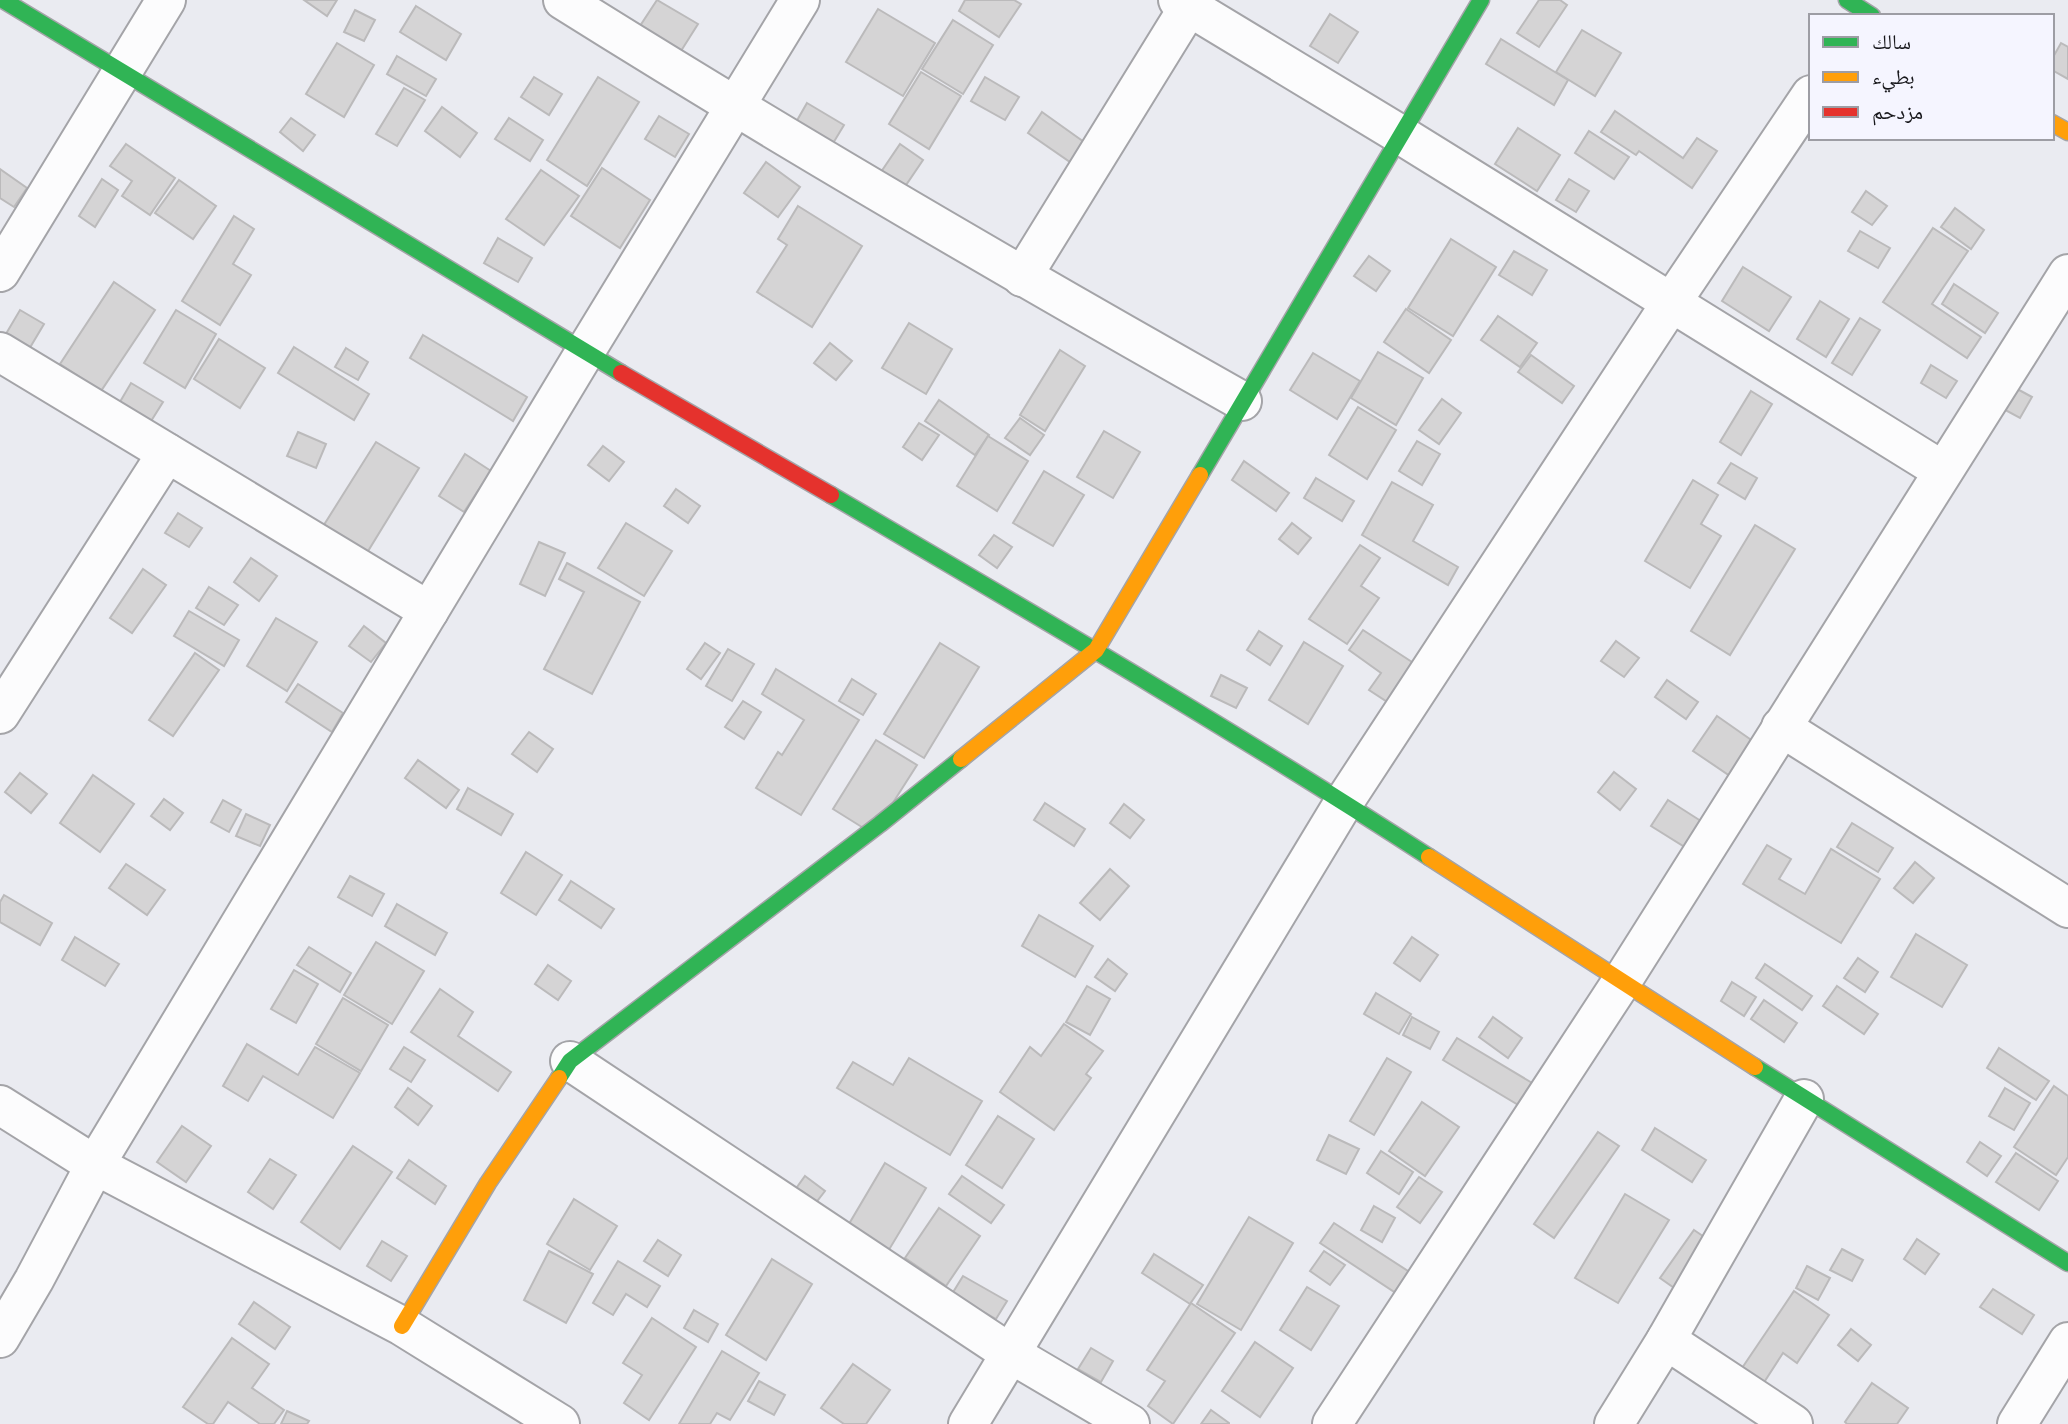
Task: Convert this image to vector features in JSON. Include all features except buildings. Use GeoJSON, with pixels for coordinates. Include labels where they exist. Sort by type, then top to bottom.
{"type":"FeatureCollection","features":[{"type":"Feature","properties":{"kind":"street"},"geometry":{"type":"LineString","coordinates":[[4,0],[585,352],[1096,649],[1343,802],[1804,1099],[2068,1263]]}},
{"type":"Feature","properties":{"kind":"street"},"geometry":{"type":"LineString","coordinates":[[0,272],[166,0]]}},
{"type":"Feature","properties":{"kind":"street"},"geometry":{"type":"LineString","coordinates":[[563,0],[734,107],[1022,277],[1242,401]]}},
{"type":"Feature","properties":{"kind":"street"},"geometry":{"type":"LineString","coordinates":[[0,1338],[95,1165],[800,0]]}},
{"type":"Feature","properties":{"kind":"street"},"geometry":{"type":"LineString","coordinates":[[401,1326],[488,1183],[570,1060],[880,824],[1096,649],[1481,0]]}},
{"type":"Feature","properties":{"kind":"street"},"geometry":{"type":"LineString","coordinates":[[1022,277],[1186,2],[1943,471]]}},
{"type":"Feature","properties":{"kind":"street"},"geometry":{"type":"LineString","coordinates":[[968,1424],[1343,802],[1809,98]]}},
{"type":"Feature","properties":{"kind":"street"},"geometry":{"type":"LineString","coordinates":[[1332,1424],[1622,981],[2068,274]]}},
{"type":"Feature","properties":{"kind":"street"},"geometry":{"type":"LineString","coordinates":[[0,352],[429,611]]}},
{"type":"Feature","properties":{"kind":"street"},"geometry":{"type":"LineString","coordinates":[[0,714],[167,453]]}},
{"type":"Feature","properties":{"kind":"street"},"geometry":{"type":"LineString","coordinates":[[1781,727],[2068,908]]}},
{"type":"Feature","properties":{"kind":"street"},"geometry":{"type":"LineString","coordinates":[[570,1060],[1011,1354],[1130,1424]]}},
{"type":"Feature","properties":{"kind":"street"},"geometry":{"type":"LineString","coordinates":[[1614,1424],[1666,1340],[1804,1099]]}},
{"type":"Feature","properties":{"kind":"street"},"geometry":{"type":"LineString","coordinates":[[0,1105],[95,1165],[401,1326],[560,1424]]}},
{"type":"Feature","properties":{"kind":"street"},"geometry":{"type":"LineString","coordinates":[[1666,1340],[1793,1424]]}},
{"type":"Feature","properties":{"kind":"street"},"geometry":{"type":"LineString","coordinates":[[2017,1424],[2068,1342]]}},
{"type":"Feature","properties":{"kind":"traffic: fast"},"geometry":{"type":"LineString","coordinates":[[3,0],[621,373]]}},
{"type":"Feature","properties":{"kind":"traffic: fast"},"geometry":{"type":"LineString","coordinates":[[1200,475],[1481,0]]}},
{"type":"Feature","properties":{"kind":"traffic: fast"},"geometry":{"type":"LineString","coordinates":[[1847,0],[1869,14]]}},
{"type":"Feature","properties":{"kind":"traffic: fast"},"geometry":{"type":"LineString","coordinates":[[831,495],[1207,718],[1429,857]]}},
{"type":"Feature","properties":{"kind":"traffic: fast"},"geometry":{"type":"LineString","coordinates":[[559,1078],[570,1061],[961,759]]}},
{"type":"Feature","properties":{"kind":"traffic: fast"},"geometry":{"type":"LineString","coordinates":[[1755,1067],[2068,1263]]}},
{"type":"Feature","properties":{"kind":"traffic: slow"},"geometry":{"type":"LineString","coordinates":[[2054,124],[2068,132]]}},
{"type":"Feature","properties":{"kind":"traffic: slow"},"geometry":{"type":"LineString","coordinates":[[961,759],[1096,650],[1200,475]]}},
{"type":"Feature","properties":{"kind":"traffic: slow"},"geometry":{"type":"LineString","coordinates":[[1429,857],[1755,1067]]}},
{"type":"Feature","properties":{"kind":"traffic: slow"},"geometry":{"type":"LineString","coordinates":[[402,1326],[488,1183],[559,1078]]}},
{"type":"Feature","properties":{"kind":"traffic: jam"},"geometry":{"type":"LineString","coordinates":[[621,373],[831,495]]}}]}
